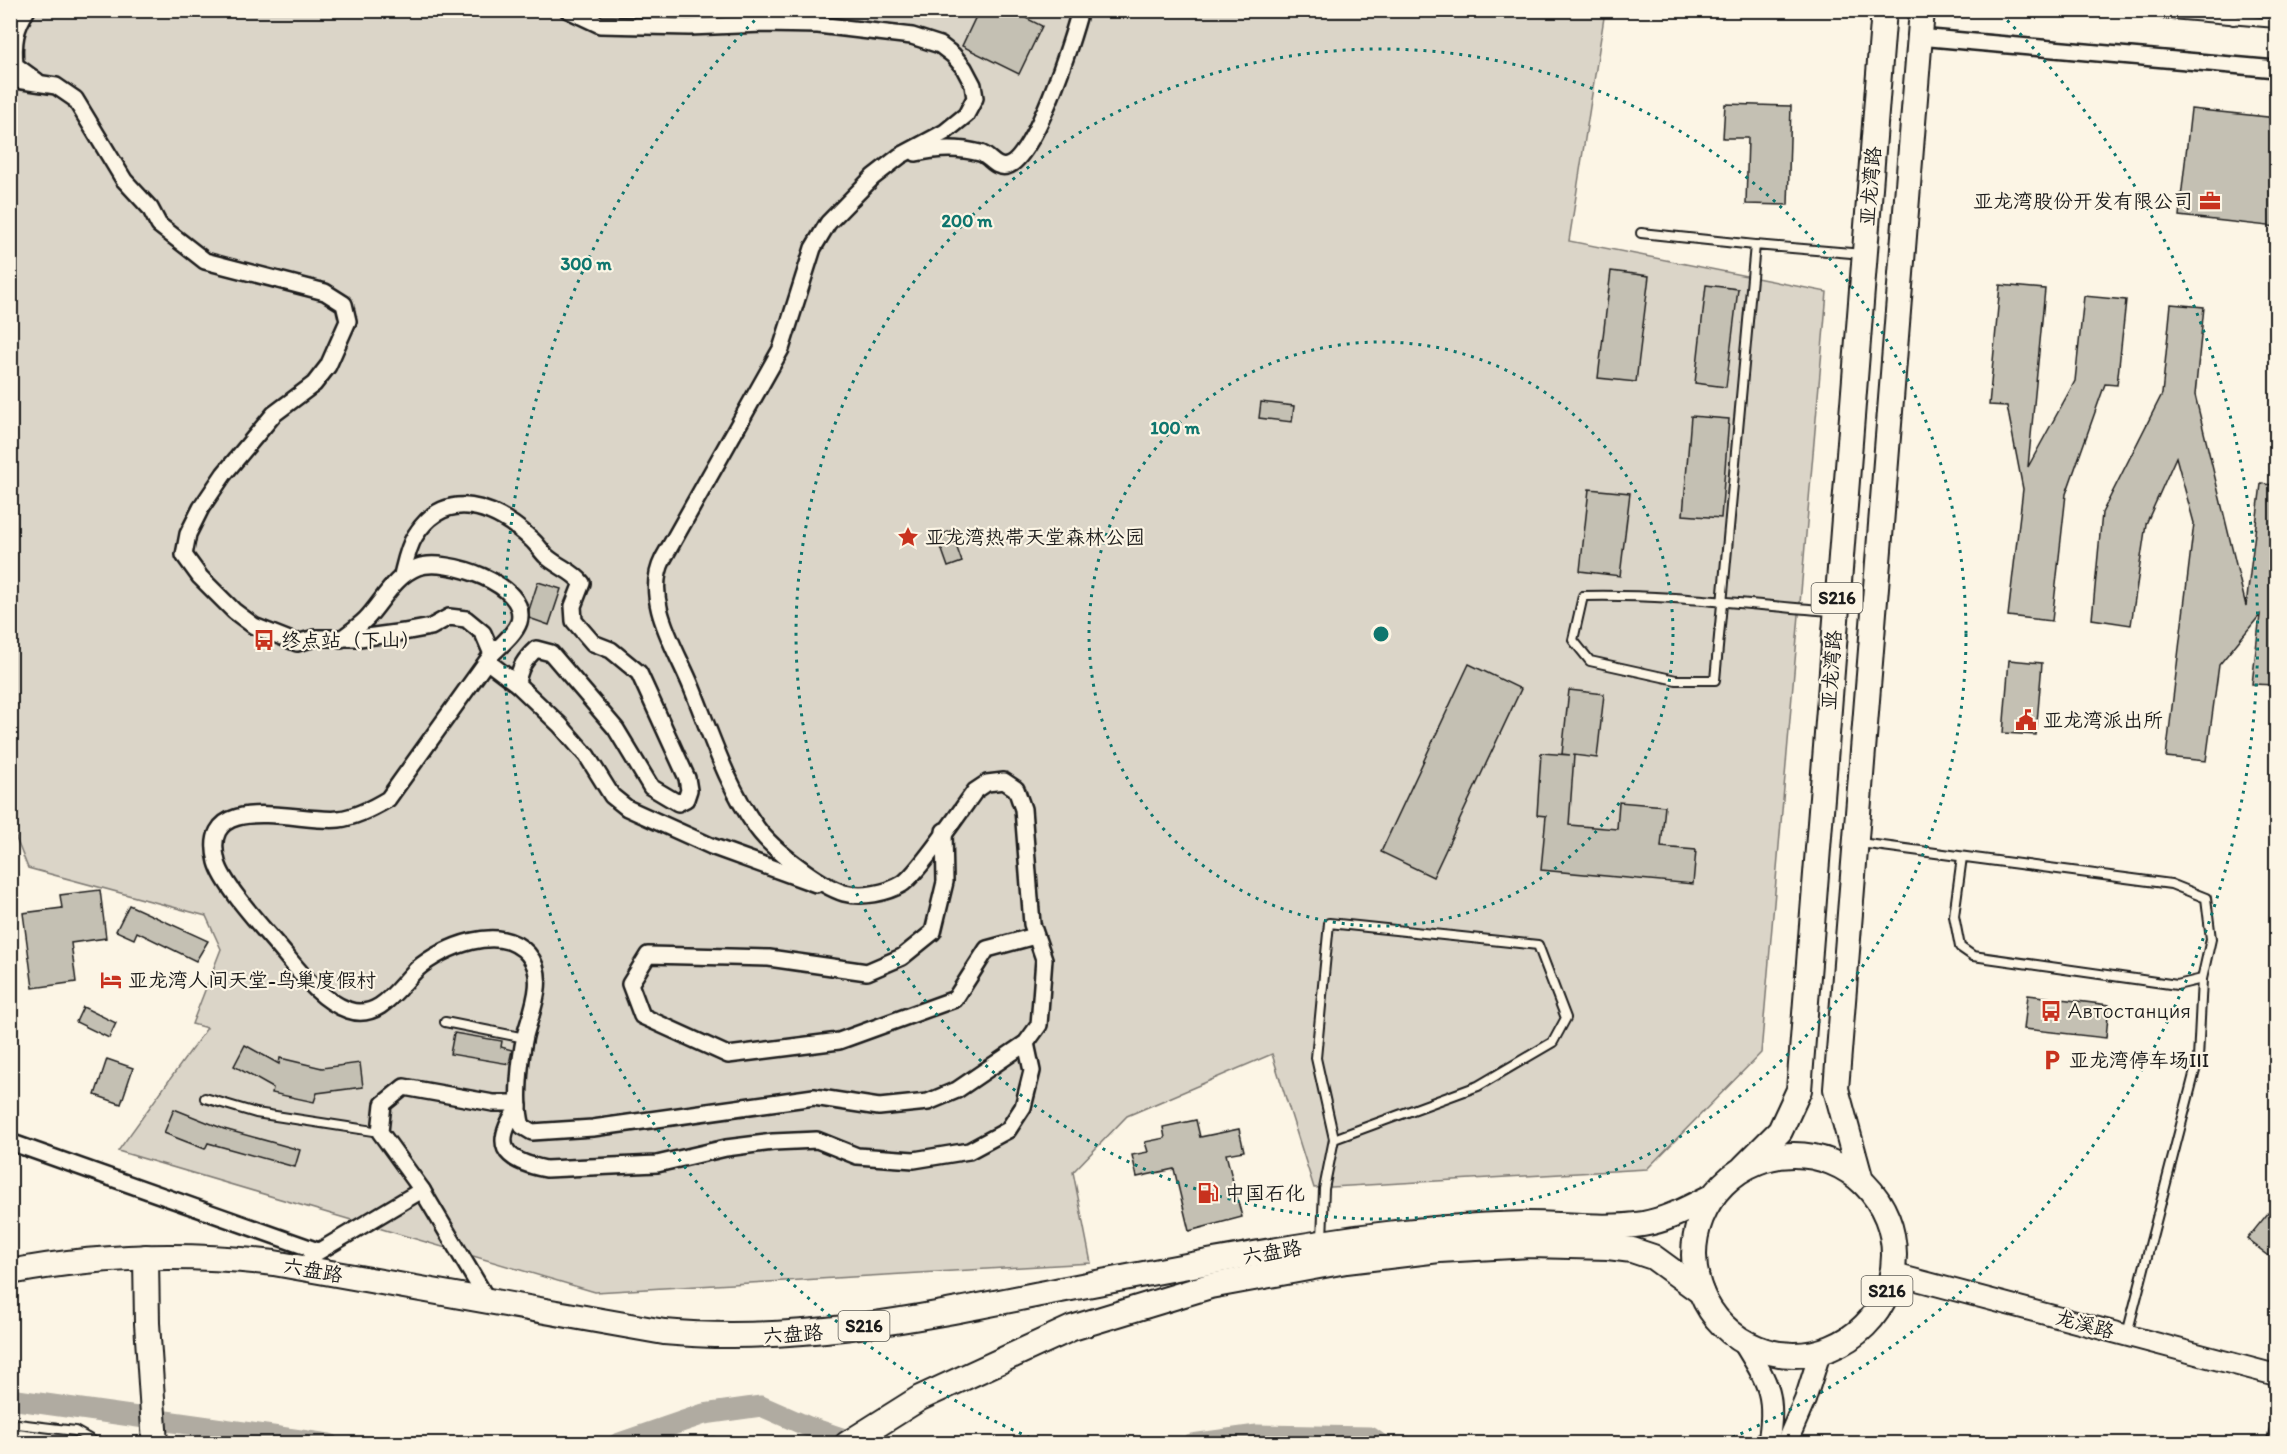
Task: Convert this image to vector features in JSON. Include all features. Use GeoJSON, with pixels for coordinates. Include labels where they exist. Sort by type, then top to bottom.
{"type":"FeatureCollection","features":[{"type":"Feature","properties":{"kind":"main road","name":"亚龙湾路"},"geometry":{"type":"LineString","coordinates":[[1744,1167],[1780,1131],[1799,1090],[1884,10]]}},
{"type":"Feature","properties":{"kind":"main road","name":"亚龙湾路"},"geometry":{"type":"LineString","coordinates":[[1860,1177],[1836,1089],[1922,10]]}},
{"type":"Feature","properties":{"kind":"main road","name":"S216"},"geometry":{"type":"LineString","coordinates":[[1783,1154],[1824,1158],[1860,1177],[1882,1204],[1894,1238],[1894,1274],[1880,1309],[1854,1337],[1820,1353],[1780,1355],[1743,1342],[1726,1329],[1711,1312],[1701,1292],[1695,1268],[1695,1243],[1701,1218],[1713,1196],[1727,1180],[1744,1167],[1783,1154]]}},
{"type":"Feature","properties":{"kind":"main road","name":"六盘路"},"geometry":{"type":"LineString","coordinates":[[10,1272],[68,1261],[146,1257],[237,1259],[293,1266],[664,1332],[704,1336],[784,1336],[945,1313],[1322,1244],[1435,1229],[1525,1224],[1643,1224],[1666,1218],[1713,1196]]}},
{"type":"Feature","properties":{"kind":"main road","name":"六盘路"},"geometry":{"type":"LineString","coordinates":[[847,1443],[920,1398],[1083,1324],[1210,1286],[1346,1261],[1439,1250],[1531,1245],[1608,1247],[1632,1250],[1653,1257],[1701,1292]]}},
{"type":"Feature","properties":{"kind":"main road"},"geometry":{"type":"LineString","coordinates":[[146,1257],[147,1323],[155,1443]]}},
{"type":"Feature","properties":{"kind":"street"},"geometry":{"type":"LineString","coordinates":[[27,10],[19,23],[13,44],[15,64],[39,83]]}},
{"type":"Feature","properties":{"kind":"street"},"geometry":{"type":"LineString","coordinates":[[568,10],[600,25],[689,27],[763,24],[819,25],[912,36],[940,45],[964,68],[973,85],[975,98],[966,115],[945,132],[900,156],[843,204],[813,248],[780,349],[657,571],[657,597],[666,628],[716,750],[752,819],[773,845],[794,862],[818,880],[844,893]]}},
{"type":"Feature","properties":{"kind":"street"},"geometry":{"type":"LineString","coordinates":[[900,156],[943,148],[983,154],[995,165],[1006,167],[1014,163],[1032,142],[1072,45],[1080,10]]}},
{"type":"Feature","properties":{"kind":"street"},"geometry":{"type":"LineString","coordinates":[[1919,37],[2277,69]]}},
{"type":"Feature","properties":{"kind":"street"},"geometry":{"type":"LineString","coordinates":[[10,79],[56,86],[75,99],[124,180],[150,208],[159,225],[180,244],[205,261],[325,292],[344,304],[348,321],[328,366],[314,384],[274,414],[224,474],[201,508],[188,534],[184,555],[216,594],[254,626],[297,643],[315,638],[341,639],[430,627],[449,616],[466,619],[483,633],[490,658],[574,740],[612,796],[627,808],[749,861],[844,893],[871,895],[903,884],[975,791],[987,783],[1004,780],[1016,789],[1023,809],[1035,936],[1044,959],[1039,1025],[1026,1043],[957,1090],[928,1102],[879,1107],[813,1096],[592,1128],[532,1132],[522,1126],[519,1105],[525,1038],[537,998],[537,974],[529,954],[510,942],[492,938],[466,943],[445,951],[418,969],[395,995],[374,1010],[349,1011],[329,1000],[298,970],[262,927],[219,867],[214,849],[217,835],[223,825],[241,814],[338,819],[372,809],[388,798],[490,658],[519,622],[519,607],[510,595],[474,572],[430,564],[402,575]]}},
{"type":"Feature","properties":{"kind":"street"},"geometry":{"type":"LineString","coordinates":[[341,639],[366,620],[402,575],[413,538],[425,523],[442,510],[462,504],[487,510],[531,539],[545,555],[559,567],[576,575],[582,583],[573,606],[574,621],[593,643],[611,650],[639,674],[687,778],[689,790],[686,799],[678,803],[651,787],[616,729],[551,653],[536,649],[522,664],[517,684]]}},
{"type":"Feature","properties":{"kind":"street"},"geometry":{"type":"LineString","coordinates":[[944,831],[945,882],[933,933],[902,957],[867,972],[769,958],[648,955],[630,984],[642,1016],[728,1055],[839,1041],[955,999],[987,949],[1035,936]]}},
{"type":"Feature","properties":{"kind":"street"},"geometry":{"type":"LineString","coordinates":[[519,1105],[507,1123],[503,1143],[509,1156],[531,1166],[546,1169],[657,1164],[726,1148],[817,1140],[857,1156],[914,1160],[969,1151],[1008,1130],[1023,1107],[1032,1071],[1026,1043]]}},
{"type":"Feature","properties":{"kind":"street"},"geometry":{"type":"LineString","coordinates":[[488,1301],[422,1190],[380,1132],[383,1104],[404,1087],[493,1103],[519,1105]]}},
{"type":"Feature","properties":{"kind":"street"},"geometry":{"type":"LineString","coordinates":[[10,1142],[318,1251]]}},
{"type":"Feature","properties":{"kind":"street"},"geometry":{"type":"LineString","coordinates":[[293,1266],[422,1190]]}},
{"type":"Feature","properties":{"kind":"street","name":"龙溪路"},"geometry":{"type":"LineString","coordinates":[[1894,1274],[2277,1375]]}},
{"type":"Feature","properties":{"kind":"street"},"geometry":{"type":"LineString","coordinates":[[1743,1342],[1770,1393],[1773,1414],[1768,1443]]}},
{"type":"Feature","properties":{"kind":"street"},"geometry":{"type":"LineString","coordinates":[[1786,1443],[1820,1353]]}},
{"type":"Feature","properties":{"kind":"lane"},"geometry":{"type":"LineString","coordinates":[[2124,10],[2277,23]]}},
{"type":"Feature","properties":{"kind":"lane"},"geometry":{"type":"LineString","coordinates":[[2233,20],[2234,10]]}},
{"type":"Feature","properties":{"kind":"lane"},"geometry":{"type":"LineString","coordinates":[[1641,233],[1865,255]]}},
{"type":"Feature","properties":{"kind":"lane"},"geometry":{"type":"LineString","coordinates":[[1755,245],[1724,603],[1715,680],[1676,680],[1590,661],[1573,640],[1583,596],[1628,595],[1724,603],[1836,611]]}},
{"type":"Feature","properties":{"kind":"lane"},"geometry":{"type":"LineString","coordinates":[[1856,842],[2171,884],[2206,898],[2211,939],[2202,979],[2198,1059],[2126,1335]]}},
{"type":"Feature","properties":{"kind":"lane"},"geometry":{"type":"LineString","coordinates":[[1962,857],[1954,916],[1960,947],[1973,956],[2177,985],[2202,979]]}},
{"type":"Feature","properties":{"kind":"lane"},"geometry":{"type":"LineString","coordinates":[[1322,1244],[1324,1189],[1334,1139],[1316,1058],[1329,922],[1538,945],[1566,1018],[1553,1042],[1478,1086],[1334,1139]]}},
{"type":"Feature","properties":{"kind":"lane"},"geometry":{"type":"LineString","coordinates":[[445,1022],[525,1038]]}},
{"type":"Feature","properties":{"kind":"lane"},"geometry":{"type":"LineString","coordinates":[[205,1098],[256,1113],[380,1132]]}},
{"type":"Feature","properties":{"kind":"lane"},"geometry":{"type":"LineString","coordinates":[[10,1423],[75,1431],[98,1443]]}},
{"type":"Feature","properties":{"kind":"lane"},"geometry":{"type":"LineString","coordinates":[[2271,1443],[2277,1424]]}},
{"type":"Feature","properties":{"kind":"shaded area","name":"亚龙湾热带天堂森林公园"},"geometry":{"type":"Polygon","coordinates":[[[10,11],[1605,11],[1569,241],[1827,292],[1761,1053],[1647,1169],[1314,1188],[1272,1054],[1127,1116],[1073,1172],[1091,1263],[595,1292],[118,1151],[207,1028],[192,1024],[221,949],[206,916],[28,868],[11,826],[10,11]]]}},
{"type":"Feature","properties":{"kind":"building"},"geometry":{"type":"Polygon","coordinates":[[[979,10],[1010,10],[1042,26],[1019,74],[962,46],[979,10]]]}},
{"type":"Feature","properties":{"kind":"building"},"geometry":{"type":"Polygon","coordinates":[[[1725,104],[1791,106],[1788,205],[1746,204],[1748,138],[1723,138],[1725,104]]]}},
{"type":"Feature","properties":{"kind":"building"},"geometry":{"type":"Polygon","coordinates":[[[2191,109],[2277,118],[2277,227],[2179,216],[2191,109]]]}},
{"type":"Feature","properties":{"kind":"building"},"geometry":{"type":"Polygon","coordinates":[[[1611,271],[1649,276],[1636,382],[1598,378],[1611,271]]]}},
{"type":"Feature","properties":{"kind":"building"},"geometry":{"type":"Polygon","coordinates":[[[1706,285],[1738,289],[1726,387],[1695,383],[1706,285]]]}},
{"type":"Feature","properties":{"kind":"building"},"geometry":{"type":"Polygon","coordinates":[[[2000,285],[2045,289],[2028,467],[2075,381],[2084,296],[2126,300],[2117,385],[2105,384],[2066,494],[2052,621],[2008,616],[2023,489],[2007,406],[1989,405],[2000,285]]]}},
{"type":"Feature","properties":{"kind":"building"},"geometry":{"type":"Polygon","coordinates":[[[2171,304],[2204,307],[2195,395],[2246,606],[2261,484],[2277,485],[2277,685],[2252,684],[2260,615],[2219,665],[2206,761],[2166,757],[2194,523],[2176,457],[2146,524],[2131,625],[2092,619],[2102,513],[2162,394],[2171,304]]]}},
{"type":"Feature","properties":{"kind":"building"},"geometry":{"type":"Polygon","coordinates":[[[1261,402],[1294,406],[1292,422],[1259,418],[1261,402]]]}},
{"type":"Feature","properties":{"kind":"building"},"geometry":{"type":"Polygon","coordinates":[[[1691,416],[1729,419],[1721,518],[1683,515],[1691,416]]]}},
{"type":"Feature","properties":{"kind":"building"},"geometry":{"type":"Polygon","coordinates":[[[1589,489],[1630,493],[1620,576],[1580,571],[1589,489]]]}},
{"type":"Feature","properties":{"kind":"building"},"geometry":{"type":"Polygon","coordinates":[[[951,531],[962,562],[948,567],[937,536],[951,531]]]}},
{"type":"Feature","properties":{"kind":"building"},"geometry":{"type":"Polygon","coordinates":[[[538,582],[561,589],[549,625],[529,618],[529,610],[538,582]]]}},
{"type":"Feature","properties":{"kind":"building"},"geometry":{"type":"Polygon","coordinates":[[[2009,660],[2042,663],[2036,735],[2003,733],[2009,660]]]}},
{"type":"Feature","properties":{"kind":"building"},"geometry":{"type":"Polygon","coordinates":[[[1469,664],[1521,689],[1433,877],[1381,852],[1469,664]]]}},
{"type":"Feature","properties":{"kind":"building"},"geometry":{"type":"Polygon","coordinates":[[[1569,690],[1604,694],[1597,758],[1574,755],[1569,825],[1617,829],[1619,802],[1665,806],[1661,847],[1696,850],[1693,884],[1541,870],[1546,816],[1537,815],[1541,753],[1570,755],[1562,754],[1569,690]]]}},
{"type":"Feature","properties":{"kind":"building"},"geometry":{"type":"Polygon","coordinates":[[[100,890],[106,938],[71,943],[76,982],[33,988],[23,913],[62,908],[60,895],[100,890]]]}},
{"type":"Feature","properties":{"kind":"building"},"geometry":{"type":"Polygon","coordinates":[[[129,905],[208,941],[196,961],[137,932],[134,939],[116,931],[129,905]]]}},
{"type":"Feature","properties":{"kind":"building"},"geometry":{"type":"Polygon","coordinates":[[[2028,995],[2109,1005],[2106,1038],[2024,1029],[2028,995]]]}},
{"type":"Feature","properties":{"kind":"building"},"geometry":{"type":"Polygon","coordinates":[[[83,1007],[116,1023],[109,1038],[76,1022],[83,1007]]]}},
{"type":"Feature","properties":{"kind":"building"},"geometry":{"type":"Polygon","coordinates":[[[454,1033],[502,1041],[501,1047],[512,1050],[509,1064],[450,1054],[454,1033]]]}},
{"type":"Feature","properties":{"kind":"building"},"geometry":{"type":"Polygon","coordinates":[[[245,1045],[279,1064],[280,1058],[322,1068],[360,1063],[363,1087],[317,1093],[314,1102],[272,1093],[273,1088],[234,1066],[245,1045]]]}},
{"type":"Feature","properties":{"kind":"building"},"geometry":{"type":"Polygon","coordinates":[[[107,1059],[133,1068],[121,1104],[95,1095],[107,1059]]]}},
{"type":"Feature","properties":{"kind":"building"},"geometry":{"type":"Polygon","coordinates":[[[174,1109],[224,1129],[300,1150],[295,1167],[208,1143],[205,1149],[164,1133],[174,1109]]]}},
{"type":"Feature","properties":{"kind":"building"},"geometry":{"type":"Polygon","coordinates":[[[1196,1120],[1200,1137],[1239,1129],[1244,1151],[1226,1154],[1242,1217],[1189,1231],[1174,1169],[1137,1177],[1132,1155],[1148,1152],[1145,1142],[1165,1138],[1163,1127],[1196,1120]]]}},
{"type":"Feature","properties":{"kind":"building"},"geometry":{"type":"Polygon","coordinates":[[[2277,1202],[2277,1262],[2247,1239],[2277,1202]]]}},
{"type":"Feature","properties":{"kind":"waterway"},"geometry":{"type":"LineString","coordinates":[[10,1399],[329,1444]]}},
{"type":"Feature","properties":{"kind":"waterway"},"geometry":{"type":"LineString","coordinates":[[617,1444],[704,1414],[761,1406],[809,1427],[859,1444]]}},
{"type":"Feature","properties":{"kind":"waterway"},"geometry":{"type":"LineString","coordinates":[[1192,1444],[1257,1435],[1370,1437],[1380,1444]]}},
{"type":"Feature","properties":{"kind":"place","name":"亚龙湾股份开发有限公司"},"geometry":{"type":"Point","coordinates":[2210,201]}},
{"type":"Feature","properties":{"kind":"place","name":"亚龙湾热带天堂森林公园"},"geometry":{"type":"Point","coordinates":[908,537]}},
{"type":"Feature","properties":{"kind":"place","name":"终点站（下山）"},"geometry":{"type":"Point","coordinates":[264,640]}},
{"type":"Feature","properties":{"kind":"place","name":"亚龙湾派出所"},"geometry":{"type":"Point","coordinates":[2026,720]}},
{"type":"Feature","properties":{"kind":"place","name":"亚龙湾人间天堂-鸟巢度假村"},"geometry":{"type":"Point","coordinates":[111,980]}},
{"type":"Feature","properties":{"kind":"place","name":"Автостанция"},"geometry":{"type":"Point","coordinates":[2051,1011]}},
{"type":"Feature","properties":{"kind":"place","name":"亚龙湾停车场III"},"geometry":{"type":"Point","coordinates":[2052,1060]}},
{"type":"Feature","properties":{"kind":"place","name":"中国石化"},"geometry":{"type":"Point","coordinates":[1208,1193]}}]}
